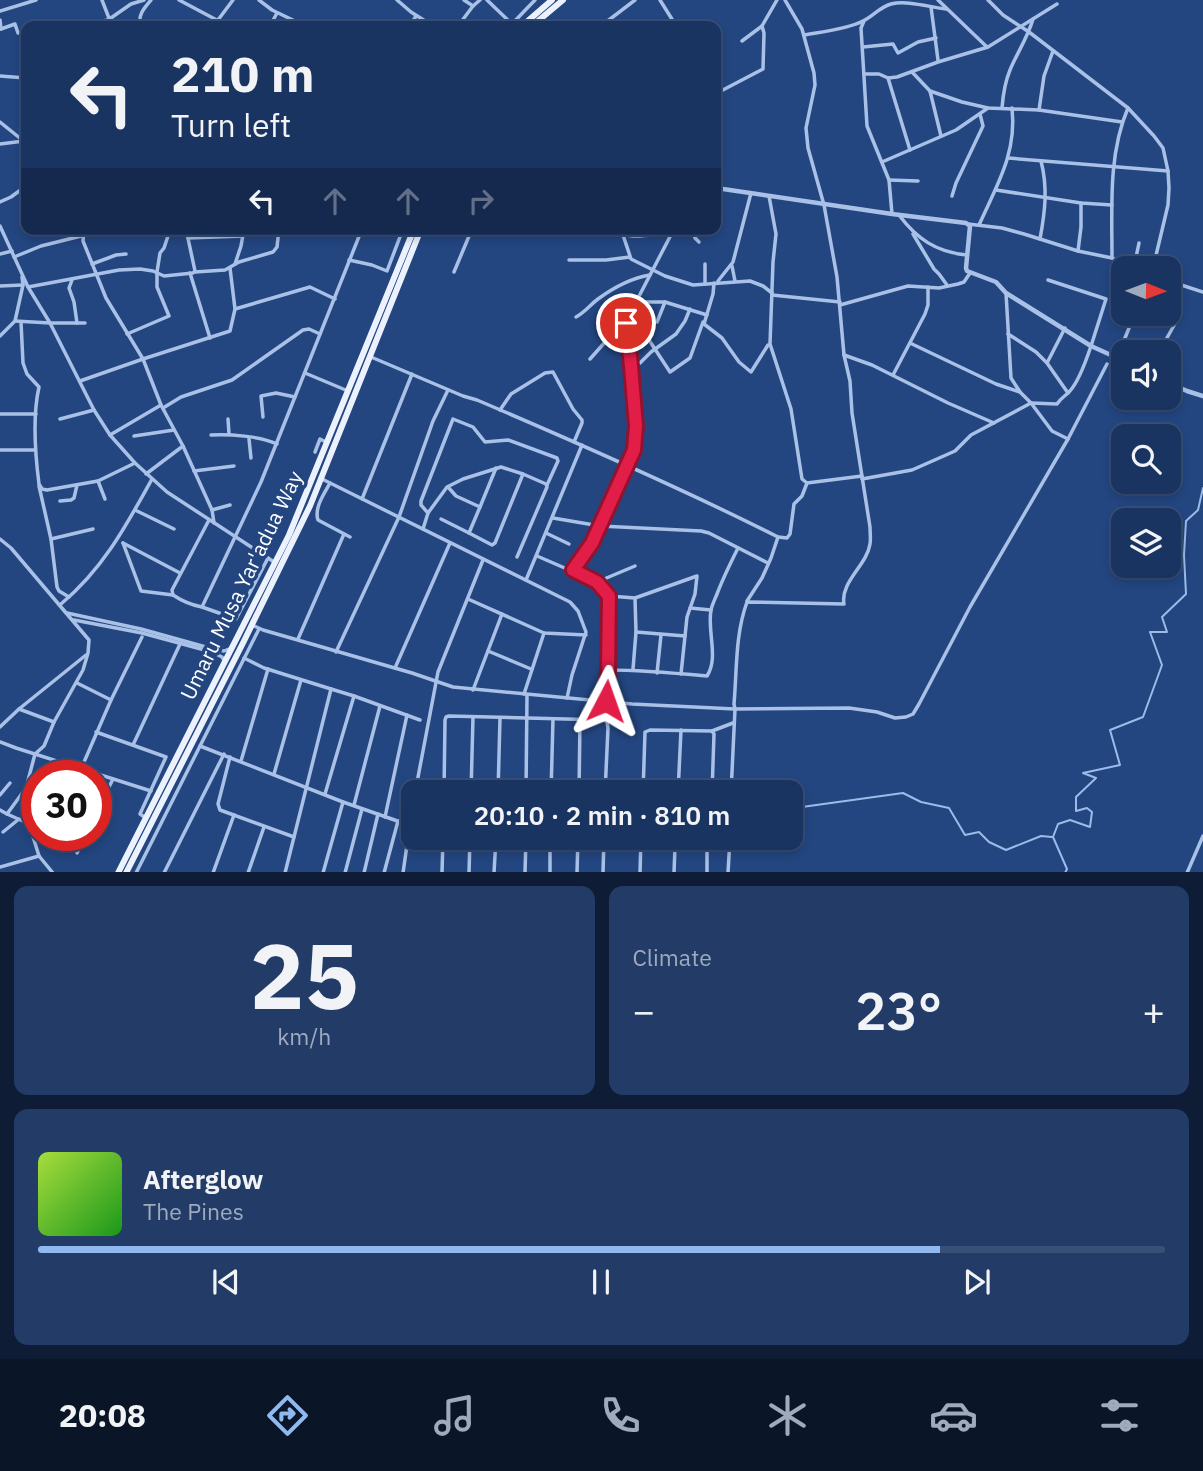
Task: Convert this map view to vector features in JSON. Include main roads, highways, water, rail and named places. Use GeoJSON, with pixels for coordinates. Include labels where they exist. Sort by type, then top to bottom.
{"type":"FeatureCollection","features":[{"type":"Feature","properties":{"kind":"main road"},"geometry":{"type":"LineString","coordinates":[[527,21],[552,0]]}},
{"type":"Feature","properties":{"kind":"main road"},"geometry":{"type":"LineString","coordinates":[[538,21],[563,0]]}},
{"type":"Feature","properties":{"kind":"main road","name":"Umaru Musa Yar'adua Way"},"geometry":{"type":"LineString","coordinates":[[127,872],[252,625],[302,514],[348,391],[412,235]]}},
{"type":"Feature","properties":{"kind":"main road","name":"Umaru Musa Yar'adua Way"},"geometry":{"type":"LineString","coordinates":[[119,872],[320,478],[419,235]]}},
{"type":"Feature","properties":{"kind":"waterway"},"geometry":{"type":"LineString","coordinates":[[1066,872],[1067,869],[1053,837],[1058,824],[1070,820],[1090,827],[1092,812],[1087,808],[1076,811],[1076,797],[1096,778],[1083,773],[1120,765],[1110,730],[1143,717],[1162,665],[1150,632],[1167,632],[1162,617],[1186,594],[1186,521],[1198,510],[1203,488]]}},
{"type":"Feature","properties":{"kind":"waterway"},"geometry":{"type":"LineString","coordinates":[[803,807],[903,793],[921,802],[949,808],[965,835],[979,832],[989,842],[1006,850],[1041,836],[1052,837]]}}]}
